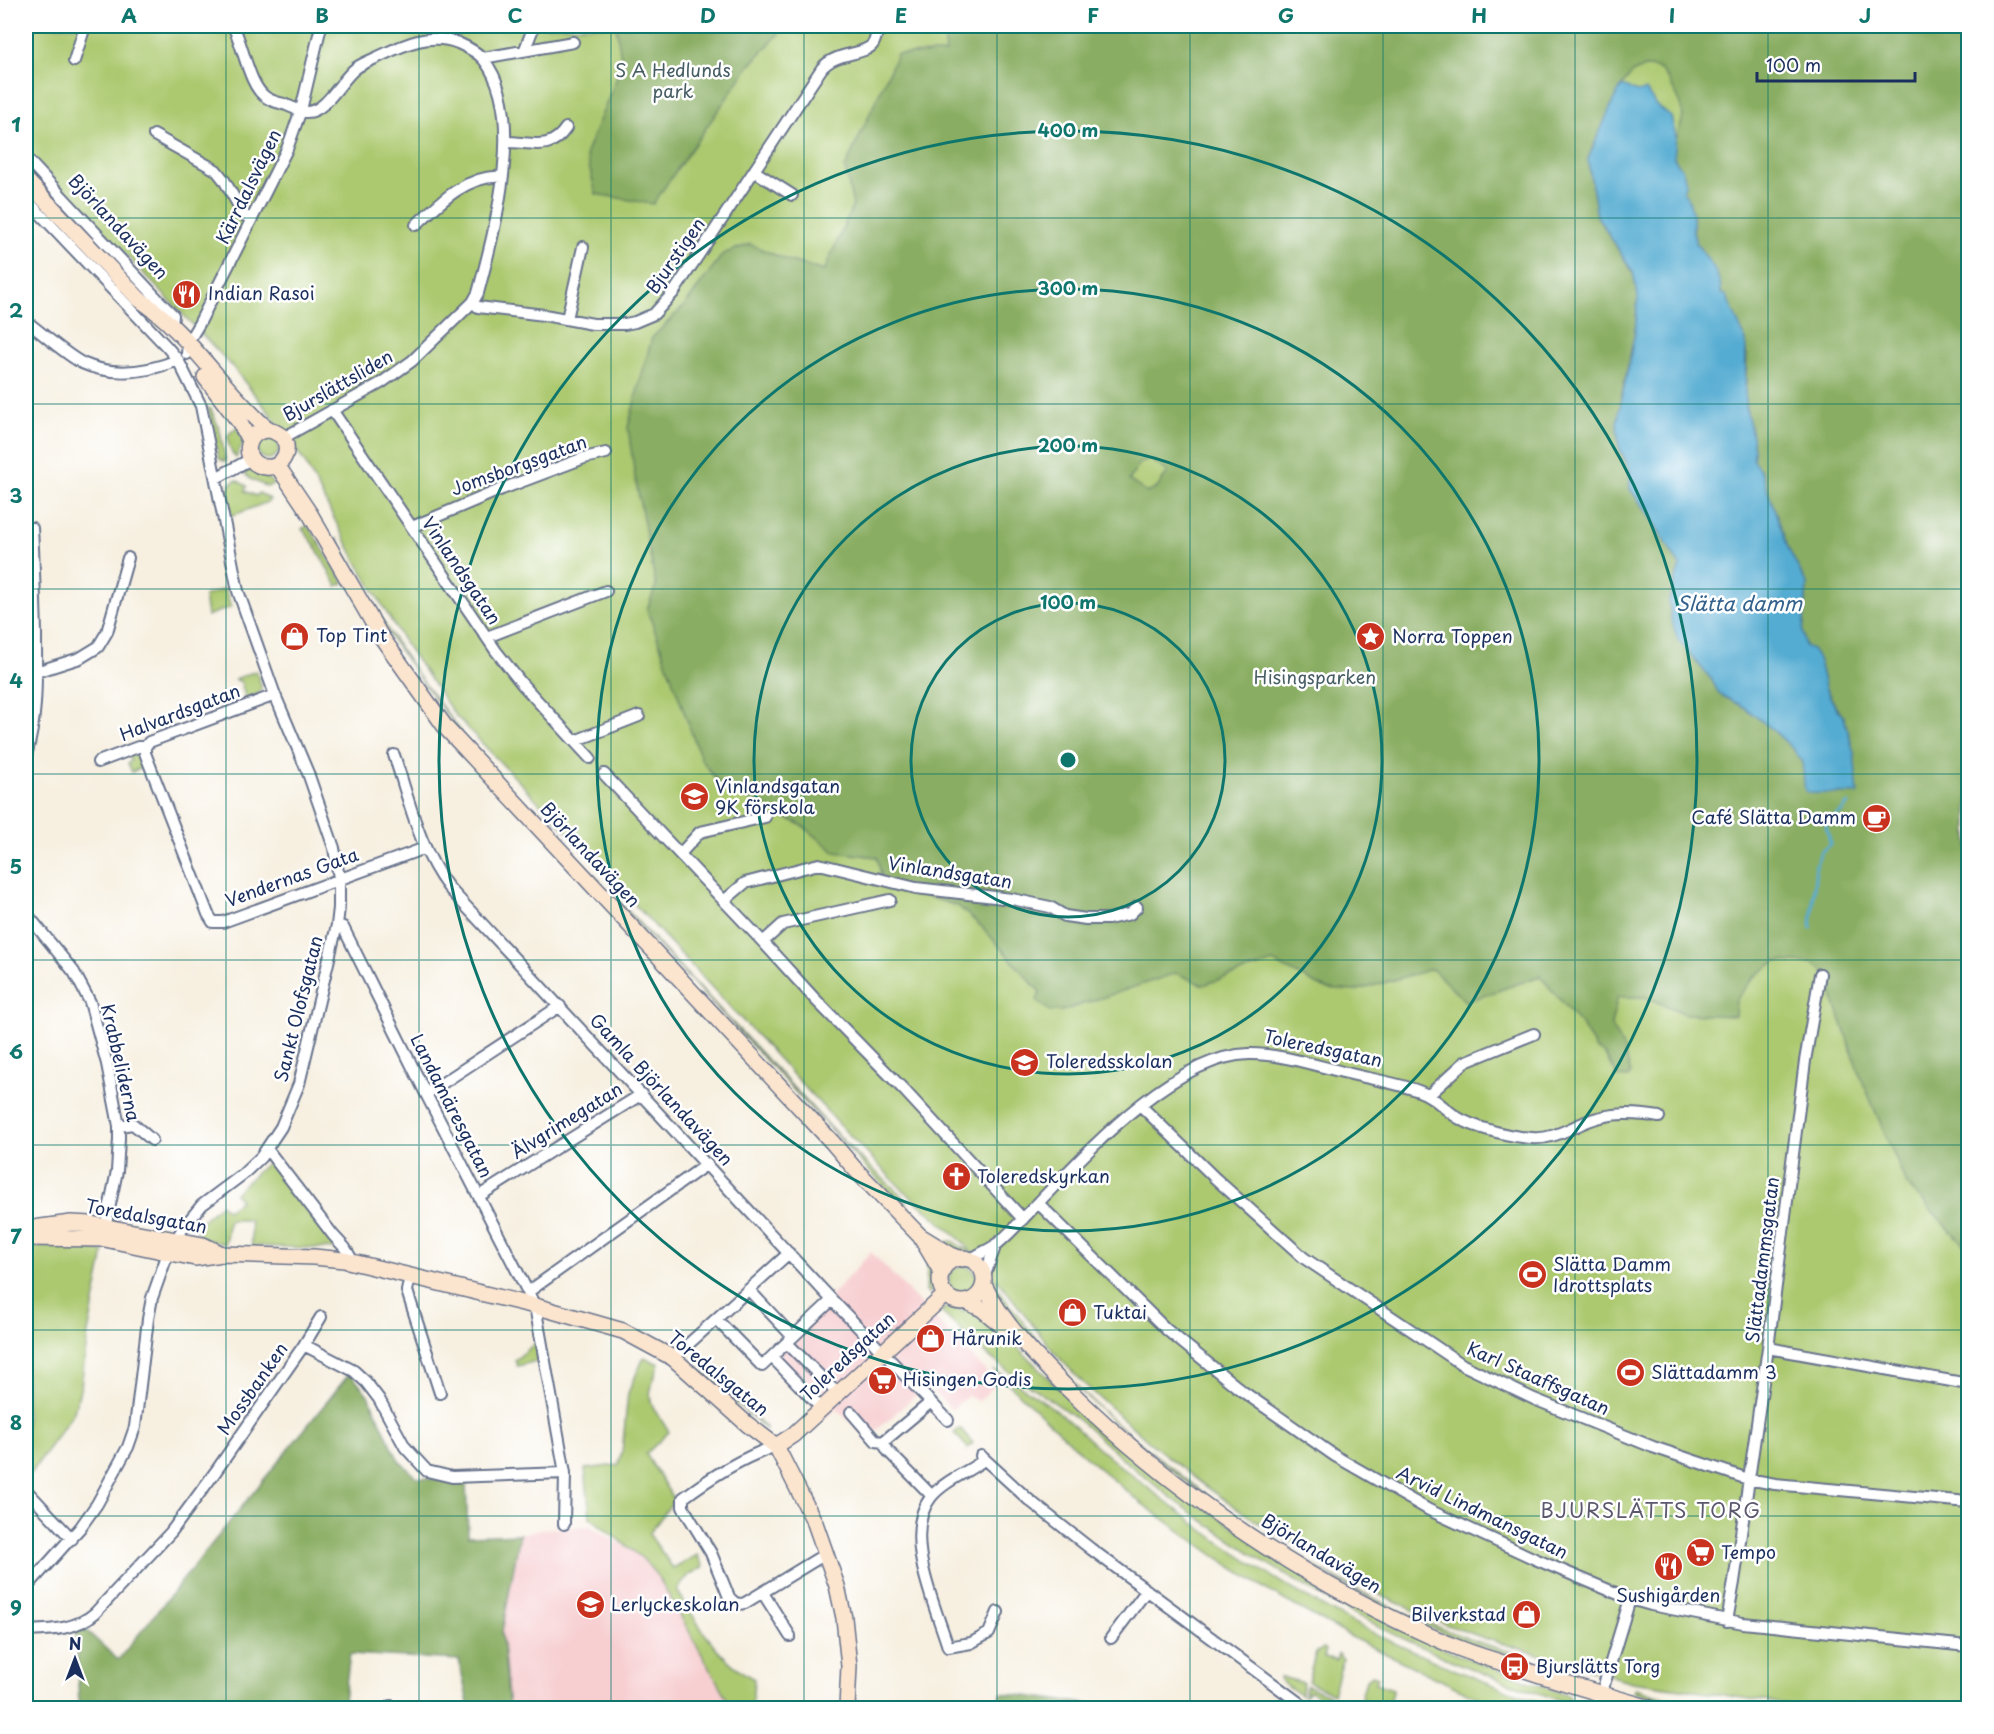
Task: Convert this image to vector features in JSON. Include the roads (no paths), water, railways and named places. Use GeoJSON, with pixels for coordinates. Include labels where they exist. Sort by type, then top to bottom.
{"type":"FeatureCollection","features":[{"type":"Feature","properties":{"kind":"street"},"geometry":{"type":"LineString","coordinates":[[74,61],[85,26]]}},
{"type":"Feature","properties":{"kind":"street"},"geometry":{"type":"LineString","coordinates":[[233,26],[239,36],[259,91],[267,98],[301,110],[312,111],[327,102],[346,76],[356,68],[396,48],[418,41],[446,39],[461,44],[483,58],[573,42]]}},
{"type":"Feature","properties":{"kind":"street","name":"Kärrdalsvägen"},"geometry":{"type":"LineString","coordinates":[[184,352],[287,149],[301,110],[321,26]]}},
{"type":"Feature","properties":{"kind":"street"},"geometry":{"type":"LineString","coordinates":[[525,49],[534,26]]}},
{"type":"Feature","properties":{"kind":"street","name":"Bjurstigen"},"geometry":{"type":"LineString","coordinates":[[473,302],[478,307],[516,310],[593,324],[625,324],[654,314],[674,292],[822,68],[851,52],[865,51],[874,43],[879,26]]}},
{"type":"Feature","properties":{"kind":"street","name":"Bjurslättsliden"},"geometry":{"type":"LineString","coordinates":[[276,434],[332,410],[381,383],[412,361],[473,302],[478,293],[495,230],[506,142],[503,111],[495,78],[483,58]]}},
{"type":"Feature","properties":{"kind":"street"},"geometry":{"type":"LineString","coordinates":[[506,142],[546,144],[560,137],[566,128]]}},
{"type":"Feature","properties":{"kind":"street"},"geometry":{"type":"LineString","coordinates":[[154,135],[216,170],[244,214],[251,219]]}},
{"type":"Feature","properties":{"kind":"street","name":"Björlandavägen"},"geometry":{"type":"LineString","coordinates":[[26,158],[173,315],[172,327]]}},
{"type":"Feature","properties":{"kind":"street"},"geometry":{"type":"LineString","coordinates":[[754,171],[792,195]]}},
{"type":"Feature","properties":{"kind":"street"},"geometry":{"type":"LineString","coordinates":[[416,225],[465,185],[484,177],[503,177]]}},
{"type":"Feature","properties":{"kind":"street","name":"Björlandavägen"},"geometry":{"type":"LineString","coordinates":[[26,180],[139,299],[228,406],[250,442],[251,459]]}},
{"type":"Feature","properties":{"kind":"street","name":"Björlandavägen"},"geometry":{"type":"LineString","coordinates":[[26,199],[184,352],[230,390],[276,434]]}},
{"type":"Feature","properties":{"kind":"street"},"geometry":{"type":"LineString","coordinates":[[567,319],[583,247]]}},
{"type":"Feature","properties":{"kind":"street","name":"Björlandavägen"},"geometry":{"type":"LineString","coordinates":[[139,299],[172,327],[184,352]]}},
{"type":"Feature","properties":{"kind":"street"},"geometry":{"type":"LineString","coordinates":[[26,321],[81,362],[102,369],[136,371],[153,368],[184,352]]}},
{"type":"Feature","properties":{"kind":"street","name":"Sankt Olofsgatan"},"geometry":{"type":"LineString","coordinates":[[26,1588],[72,1539],[97,1504],[119,1466],[135,1427],[152,1298],[172,1247],[183,1228],[202,1205],[242,1175],[267,1149],[281,1127],[300,1084],[337,925],[339,878],[334,848],[308,773],[275,695],[245,612],[233,571],[201,406],[184,352]]}},
{"type":"Feature","properties":{"kind":"street","name":"Vinlandsgatan"},"geometry":{"type":"LineString","coordinates":[[332,410],[487,637],[522,684],[590,758]]}},
{"type":"Feature","properties":{"kind":"street"},"geometry":{"type":"LineString","coordinates":[[216,478],[251,459],[263,467],[278,465],[286,452],[286,445],[276,434],[257,432],[250,442]]}},
{"type":"Feature","properties":{"kind":"street","name":"Jomsborgsgatan"},"geometry":{"type":"LineString","coordinates":[[412,527],[512,485],[584,458],[606,453]]}},
{"type":"Feature","properties":{"kind":"street","name":"Björlandavägen"},"geometry":{"type":"LineString","coordinates":[[278,465],[310,514],[380,635],[446,728],[854,1168],[920,1236],[951,1255],[978,1265],[991,1299],[1024,1343]]}},
{"type":"Feature","properties":{"kind":"street"},"geometry":{"type":"LineString","coordinates":[[26,756],[33,730],[36,672],[35,569],[29,528]]}},
{"type":"Feature","properties":{"kind":"street"},"geometry":{"type":"LineString","coordinates":[[36,672],[80,658],[98,647],[107,632],[128,558]]}},
{"type":"Feature","properties":{"kind":"street"},"geometry":{"type":"LineString","coordinates":[[487,637],[606,591]]}},
{"type":"Feature","properties":{"kind":"street","name":"Halvardsgatan"},"geometry":{"type":"LineString","coordinates":[[98,762],[138,747],[145,747],[149,742],[275,695]]}},
{"type":"Feature","properties":{"kind":"street"},"geometry":{"type":"LineString","coordinates":[[575,741],[639,716]]}},
{"type":"Feature","properties":{"kind":"street","name":"Vendernas Gata"},"geometry":{"type":"LineString","coordinates":[[145,747],[179,842],[213,922],[223,922],[425,848]]}},
{"type":"Feature","properties":{"kind":"street","name":"Gamla Björlandavägen"},"geometry":{"type":"LineString","coordinates":[[394,754],[425,848],[436,871],[448,887],[832,1299],[948,1420]]}},
{"type":"Feature","properties":{"kind":"street"},"geometry":{"type":"LineString","coordinates":[[604,774],[764,942],[814,998],[905,1091],[1023,1219]]}},
{"type":"Feature","properties":{"kind":"street"},"geometry":{"type":"LineString","coordinates":[[680,854],[700,832],[765,817]]}},
{"type":"Feature","properties":{"kind":"street","name":"Vinlandsgatan"},"geometry":{"type":"LineString","coordinates":[[724,900],[745,884],[819,864],[916,888],[1012,899],[1050,907],[1065,916],[1086,919],[1108,919],[1130,914],[1137,907]]}},
{"type":"Feature","properties":{"kind":"street","name":"Vinlandsgatan"},"geometry":{"type":"LineString","coordinates":[[764,942],[783,924],[891,900]]}},
{"type":"Feature","properties":{"kind":"street","name":"Krabbeliderna"},"geometry":{"type":"LineString","coordinates":[[26,913],[74,972],[90,1002],[112,1085],[119,1126],[117,1171],[105,1233]]}},
{"type":"Feature","properties":{"kind":"street","name":"Landamäresgatan"},"geometry":{"type":"LineString","coordinates":[[337,925],[343,927],[532,1299],[565,1473],[564,1524]]}},
{"type":"Feature","properties":{"kind":"street","name":"Slättadammsgatan"},"geometry":{"type":"LineString","coordinates":[[1727,1621],[1768,1348],[1805,1062],[1820,974]]}},
{"type":"Feature","properties":{"kind":"street"},"geometry":{"type":"LineString","coordinates":[[426,1094],[560,1006]]}},
{"type":"Feature","properties":{"kind":"street"},"geometry":{"type":"LineString","coordinates":[[1429,1095],[1466,1062],[1534,1034]]}},
{"type":"Feature","properties":{"kind":"street","name":"Toleredsgatan"},"geometry":{"type":"LineString","coordinates":[[966,1259],[996,1244],[1140,1105],[1207,1062],[1235,1055],[1262,1054],[1429,1095],[1462,1120],[1492,1130],[1532,1138],[1548,1137],[1586,1122],[1615,1114],[1636,1113],[1659,1117]]}},
{"type":"Feature","properties":{"kind":"street","name":"Älvgrimegatan"},"geometry":{"type":"LineString","coordinates":[[479,1196],[642,1094]]}},
{"type":"Feature","properties":{"kind":"street","name":"Karl Staaffsgatan"},"geometry":{"type":"LineString","coordinates":[[1140,1105],[1215,1179],[1304,1258],[1463,1365],[1534,1399],[1653,1447],[1748,1479],[1775,1484],[1968,1502]]}},
{"type":"Feature","properties":{"kind":"street"},"geometry":{"type":"LineString","coordinates":[[119,1126],[133,1124],[152,1140]]}},
{"type":"Feature","properties":{"kind":"street"},"geometry":{"type":"LineString","coordinates":[[267,1149],[345,1248],[354,1263]]}},
{"type":"Feature","properties":{"kind":"street"},"geometry":{"type":"LineString","coordinates":[[532,1299],[707,1164]]}},
{"type":"Feature","properties":{"kind":"street","name":"Arvid Lindmansgatan"},"geometry":{"type":"LineString","coordinates":[[1038,1203],[1167,1330],[1242,1391],[1335,1456],[1429,1510],[1535,1559],[1630,1599],[1678,1612],[1727,1621],[1968,1646]]}},
{"type":"Feature","properties":{"kind":"street","name":"Toredalsgatan"},"geometry":{"type":"LineString","coordinates":[[26,1229],[71,1223],[105,1233],[172,1247],[195,1258],[222,1254],[331,1258],[410,1276],[532,1299],[648,1342],[673,1358],[747,1424],[776,1446],[815,1523],[828,1555],[844,1618],[849,1666],[848,1708]]}},
{"type":"Feature","properties":{"kind":"street","name":"Toredalsgatan"},"geometry":{"type":"LineString","coordinates":[[26,1238],[105,1233]]}},
{"type":"Feature","properties":{"kind":"street","name":"Björlandavägen"},"geometry":{"type":"LineString","coordinates":[[920,1236],[942,1274],[941,1284],[946,1294],[957,1302],[967,1302],[982,1309],[1024,1343],[1082,1403],[1139,1454],[1213,1510],[1295,1564],[1398,1621],[1454,1646],[1600,1702],[1650,1708]]}},
{"type":"Feature","properties":{"kind":"street","name":"Toleredsgatan"},"geometry":{"type":"LineString","coordinates":[[984,1282],[996,1244]]}},
{"type":"Feature","properties":{"kind":"street"},"geometry":{"type":"LineString","coordinates":[[673,1358],[789,1253]]}},
{"type":"Feature","properties":{"kind":"street"},"geometry":{"type":"LineString","coordinates":[[942,1274],[948,1264],[966,1259]]}},
{"type":"Feature","properties":{"kind":"street"},"geometry":{"type":"LineString","coordinates":[[410,1276],[407,1291],[440,1394]]}},
{"type":"Feature","properties":{"kind":"street"},"geometry":{"type":"LineString","coordinates":[[967,1302],[978,1296],[984,1282]]}},
{"type":"Feature","properties":{"kind":"street"},"geometry":{"type":"LineString","coordinates":[[749,1290],[837,1394]]}},
{"type":"Feature","properties":{"kind":"street","name":"Toleredsgatan"},"geometry":{"type":"LineString","coordinates":[[776,1446],[793,1435],[946,1294]]}},
{"type":"Feature","properties":{"kind":"street"},"geometry":{"type":"LineString","coordinates":[[716,1319],[762,1366],[832,1299]]}},
{"type":"Feature","properties":{"kind":"street"},"geometry":{"type":"LineString","coordinates":[[304,1345],[321,1317]]}},
{"type":"Feature","properties":{"kind":"street","name":"Mossbanken"},"geometry":{"type":"LineString","coordinates":[[26,1631],[70,1627],[87,1621],[95,1613],[171,1532],[304,1345],[354,1371],[366,1382],[379,1399],[405,1447],[427,1471],[452,1477],[565,1473]]}},
{"type":"Feature","properties":{"kind":"street"},"geometry":{"type":"LineString","coordinates":[[1768,1348],[1968,1384]]}},
{"type":"Feature","properties":{"kind":"street"},"geometry":{"type":"LineString","coordinates":[[772,1357],[822,1408]]}},
{"type":"Feature","properties":{"kind":"street"},"geometry":{"type":"LineString","coordinates":[[883,1442],[931,1402]]}},
{"type":"Feature","properties":{"kind":"street"},"geometry":{"type":"LineString","coordinates":[[851,1412],[876,1441],[883,1442],[932,1496]]}},
{"type":"Feature","properties":{"kind":"street"},"geometry":{"type":"LineString","coordinates":[[776,1446],[760,1451],[715,1477],[686,1496],[682,1502],[711,1553],[729,1597],[734,1603],[745,1603],[828,1555]]}},
{"type":"Feature","properties":{"kind":"street"},"geometry":{"type":"LineString","coordinates":[[998,1612],[989,1633],[971,1643],[948,1647],[919,1548],[921,1521],[932,1496],[982,1458],[1029,1500],[1306,1708]]}},
{"type":"Feature","properties":{"kind":"street"},"geometry":{"type":"LineString","coordinates":[[26,1490],[72,1539]]}},
{"type":"Feature","properties":{"kind":"street"},"geometry":{"type":"LineString","coordinates":[[1111,1638],[1148,1590]]}},
{"type":"Feature","properties":{"kind":"street"},"geometry":{"type":"LineString","coordinates":[[763,1593],[790,1636]]}},
{"type":"Feature","properties":{"kind":"street"},"geometry":{"type":"LineString","coordinates":[[1600,1702],[1630,1599]]}},
{"type":"Feature","properties":{"kind":"water","name":"Slätta damm"},"geometry":{"type":"Polygon","coordinates":[[[1622,86],[1637,92],[1646,90],[1655,104],[1671,117],[1676,136],[1674,158],[1682,169],[1686,183],[1683,191],[1689,200],[1693,216],[1696,243],[1713,267],[1720,282],[1721,294],[1726,295],[1746,341],[1745,403],[1754,450],[1753,461],[1761,471],[1788,548],[1807,585],[1803,632],[1805,646],[1812,649],[1819,661],[1825,687],[1837,710],[1844,717],[1854,753],[1858,794],[1805,791],[1802,761],[1794,750],[1744,707],[1719,694],[1712,680],[1678,640],[1671,618],[1669,600],[1680,566],[1650,516],[1630,489],[1630,470],[1619,447],[1617,423],[1635,332],[1638,296],[1633,272],[1597,216],[1588,159],[1622,86]]]}},
{"type":"Feature","properties":{"kind":"waterway"},"geometry":{"type":"LineString","coordinates":[[1811,928],[1816,864],[1821,852],[1830,844],[1826,823],[1848,804]]}},
{"type":"Feature","properties":{"kind":"place","name":"Indian Rasoi"},"geometry":{"type":"Point","coordinates":[187,294]}},
{"type":"Feature","properties":{"kind":"place","name":"Top Tint"},"geometry":{"type":"Point","coordinates":[295,636]}},
{"type":"Feature","properties":{"kind":"place","name":"Norra Toppen"},"geometry":{"type":"Point","coordinates":[1371,637]}},
{"type":"Feature","properties":{"kind":"place","name":"Vinlandsgatan 9K förskola"},"geometry":{"type":"Point","coordinates":[694,797]}},
{"type":"Feature","properties":{"kind":"place","name":"Café Slätta Damm"},"geometry":{"type":"Point","coordinates":[1877,818]}},
{"type":"Feature","properties":{"kind":"place","name":"Toleredsskolan"},"geometry":{"type":"Point","coordinates":[1025,1062]}},
{"type":"Feature","properties":{"kind":"place","name":"Toleredskyrkan"},"geometry":{"type":"Point","coordinates":[956,1177]}},
{"type":"Feature","properties":{"kind":"place","name":"Slätta Damm Idrottsplats"},"geometry":{"type":"Point","coordinates":[1532,1275]}},
{"type":"Feature","properties":{"kind":"place","name":"Tuktai"},"geometry":{"type":"Point","coordinates":[1072,1313]}},
{"type":"Feature","properties":{"kind":"place","name":"Hårunik"},"geometry":{"type":"Point","coordinates":[931,1339]}},
{"type":"Feature","properties":{"kind":"place","name":"Slättadamm 3"},"geometry":{"type":"Point","coordinates":[1630,1373]}},
{"type":"Feature","properties":{"kind":"place","name":"Hisingen Godis"},"geometry":{"type":"Point","coordinates":[882,1380]}},
{"type":"Feature","properties":{"kind":"place","name":"Tempo"},"geometry":{"type":"Point","coordinates":[1700,1553]}},
{"type":"Feature","properties":{"kind":"place","name":"Sushigården"},"geometry":{"type":"Point","coordinates":[1668,1567]}},
{"type":"Feature","properties":{"kind":"place","name":"Lerlyckeskolan"},"geometry":{"type":"Point","coordinates":[590,1605]}},
{"type":"Feature","properties":{"kind":"place","name":"Bilverkstad"},"geometry":{"type":"Point","coordinates":[1527,1615]}},
{"type":"Feature","properties":{"kind":"place","name":"Bjurslätts Torg"},"geometry":{"type":"Point","coordinates":[1515,1667]}},
{"type":"Feature","properties":{"kind":"district","name":"BJURSLÄTTS TORG"},"geometry":{"type":"Point","coordinates":[1651,1511]}},
{"type":"Feature","properties":{"kind":"park label","name":"S A Hedlunds park"},"geometry":{"type":"Point","coordinates":[673,82]}},
{"type":"Feature","properties":{"kind":"park label","name":"Hisingsparken"},"geometry":{"type":"Point","coordinates":[1315,678]}}]}
